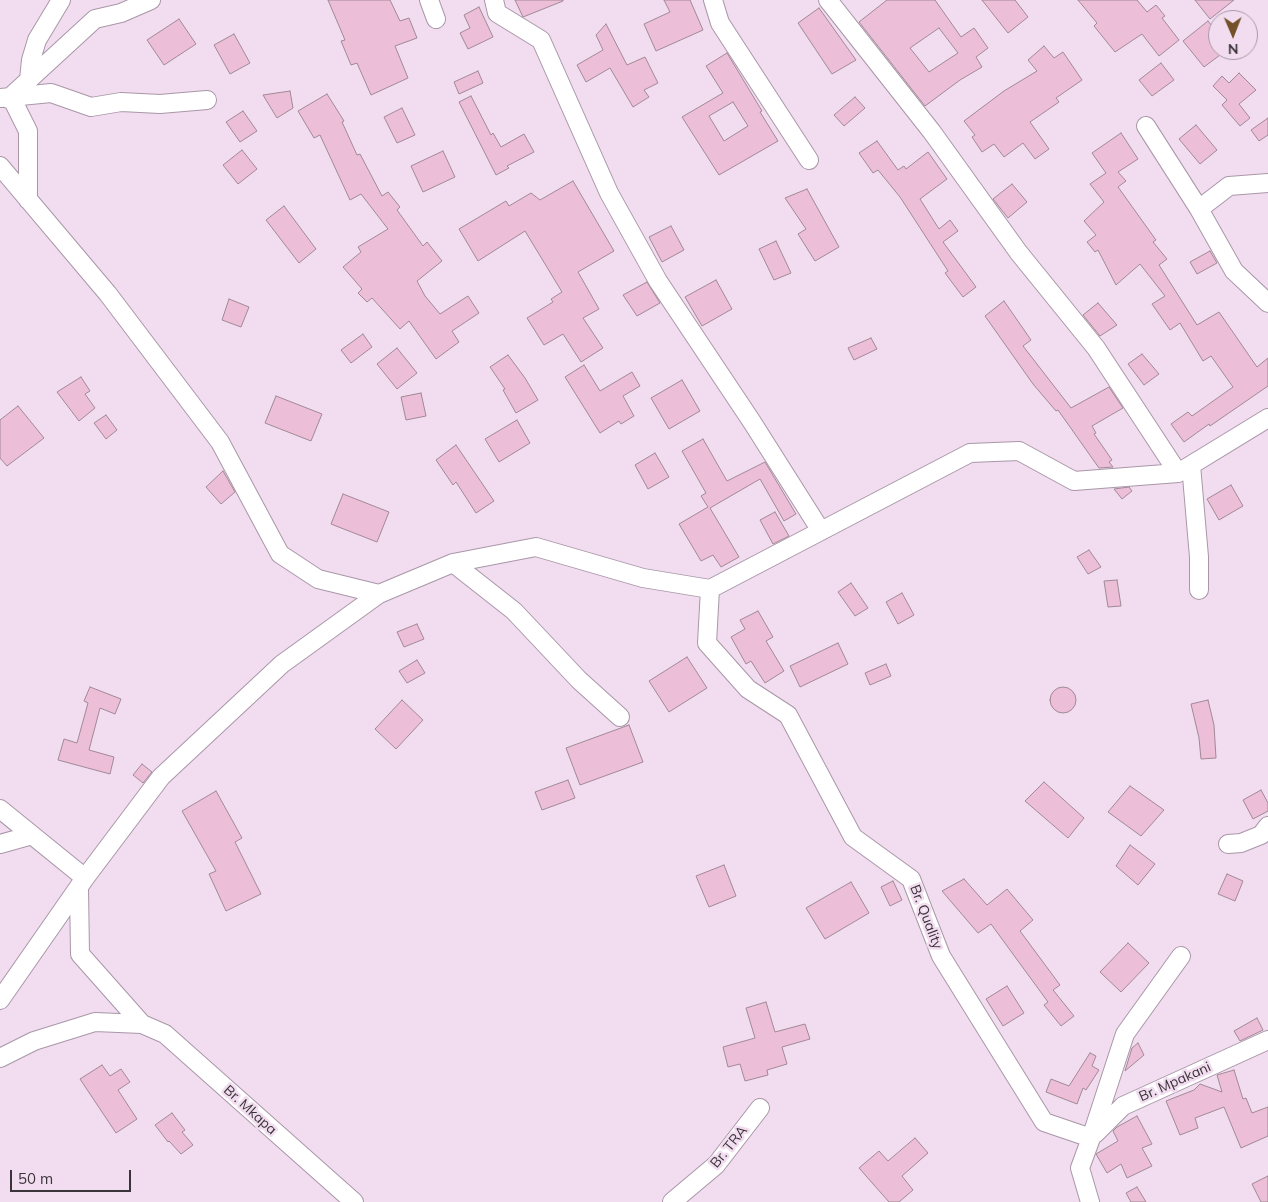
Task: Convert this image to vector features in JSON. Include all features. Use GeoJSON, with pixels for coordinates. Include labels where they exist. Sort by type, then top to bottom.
{"type":"FeatureCollection","features":[{"type":"Feature","properties":{"kind":"street"},"geometry":{"type":"LineString","coordinates":[[29,80],[31,60],[37,40],[61,0]]}},
{"type":"Feature","properties":{"kind":"street"},"geometry":{"type":"LineString","coordinates":[[4,99],[29,80],[95,19],[121,13],[151,0]]}},
{"type":"Feature","properties":{"kind":"street"},"geometry":{"type":"LineString","coordinates":[[430,0],[436,19]]}},
{"type":"Feature","properties":{"kind":"street"},"geometry":{"type":"LineString","coordinates":[[494,0],[497,13],[541,40],[609,193],[658,281],[752,422],[821,531]]}},
{"type":"Feature","properties":{"kind":"street"},"geometry":{"type":"LineString","coordinates":[[713,0],[720,23],[809,160]]}},
{"type":"Feature","properties":{"kind":"street"},"geometry":{"type":"LineString","coordinates":[[828,0],[932,132],[1019,253],[1096,348],[1184,469],[1199,557],[1199,590]]}},
{"type":"Feature","properties":{"kind":"street"},"geometry":{"type":"LineString","coordinates":[[4,99],[51,93],[91,107],[121,102],[160,104],[207,100]]}},
{"type":"Feature","properties":{"kind":"street"},"geometry":{"type":"LineString","coordinates":[[4,99],[28,131],[28,200]]}},
{"type":"Feature","properties":{"kind":"street"},"geometry":{"type":"LineString","coordinates":[[1146,126],[1199,210],[1234,271],[1268,303]]}},
{"type":"Feature","properties":{"kind":"street"},"geometry":{"type":"LineString","coordinates":[[0,166],[108,294],[220,442],[280,554],[318,579],[379,594]]}},
{"type":"Feature","properties":{"kind":"street"},"geometry":{"type":"LineString","coordinates":[[1199,210],[1229,186],[1268,183]]}},
{"type":"Feature","properties":{"kind":"street"},"geometry":{"type":"LineString","coordinates":[[0,1000],[82,884],[161,778],[282,664],[379,594],[453,563],[536,547],[643,578],[710,588],[970,453],[1019,451],[1074,481],[1184,469],[1268,418]]}},
{"type":"Feature","properties":{"kind":"street"},"geometry":{"type":"LineString","coordinates":[[453,563],[514,610],[579,680],[620,717]]}},
{"type":"Feature","properties":{"kind":"street","name":"Br. Quality"},"geometry":{"type":"LineString","coordinates":[[710,588],[707,643],[748,689],[788,715],[853,837],[911,879],[941,956],[1044,1122],[1091,1138]]}},
{"type":"Feature","properties":{"kind":"street"},"geometry":{"type":"LineString","coordinates":[[0,809],[32,835],[82,884],[80,954],[142,1024]]}},
{"type":"Feature","properties":{"kind":"street"},"geometry":{"type":"LineString","coordinates":[[1228,844],[1241,844],[1260,835],[1268,826]]}},
{"type":"Feature","properties":{"kind":"street"},"geometry":{"type":"LineString","coordinates":[[0,844],[32,835]]}},
{"type":"Feature","properties":{"kind":"street"},"geometry":{"type":"LineString","coordinates":[[1090,1202],[1080,1168],[1125,1034],[1181,956]]}},
{"type":"Feature","properties":{"kind":"street"},"geometry":{"type":"LineString","coordinates":[[0,1058],[34,1042],[95,1022],[142,1024]]}},
{"type":"Feature","properties":{"kind":"street","name":"Br. Mkapa"},"geometry":{"type":"LineString","coordinates":[[142,1024],[165,1034],[354,1202]]}},
{"type":"Feature","properties":{"kind":"street","name":"Br. Mpakani"},"geometry":{"type":"LineString","coordinates":[[1091,1138],[1122,1106],[1268,1040]]}},
{"type":"Feature","properties":{"kind":"street","name":"Br. TRA"},"geometry":{"type":"LineString","coordinates":[[672,1202],[716,1165],[760,1108]]}},
{"type":"Feature","properties":{"kind":"building"},"geometry":{"type":"Polygon","coordinates":[[[328,0],[390,0],[400,21],[409,18],[417,38],[395,46],[408,78],[371,95],[357,63],[351,65],[341,41],[345,40],[328,0]]]}},
{"type":"Feature","properties":{"kind":"building"},"geometry":{"type":"Polygon","coordinates":[[[515,0],[563,0],[563,1],[523,17],[515,0]]]}},
{"type":"Feature","properties":{"kind":"building"},"geometry":{"type":"Polygon","coordinates":[[[664,0],[690,0],[703,30],[656,51],[644,24],[670,12],[664,0]]]}},
{"type":"Feature","properties":{"kind":"building"},"geometry":{"type":"Polygon","coordinates":[[[887,0],[935,0],[961,37],[974,28],[988,48],[976,57],[982,67],[960,80],[925,106],[859,22],[887,0]],[[939,28],[910,48],[929,72],[958,53],[939,28]]]}},
{"type":"Feature","properties":{"kind":"building"},"geometry":{"type":"Polygon","coordinates":[[[982,0],[1015,0],[1028,17],[1008,33],[982,0]]]}},
{"type":"Feature","properties":{"kind":"building"},"geometry":{"type":"Polygon","coordinates":[[[1078,0],[1137,0],[1147,12],[1156,5],[1165,16],[1162,18],[1179,40],[1159,56],[1142,34],[1115,52],[1094,26],[1097,23],[1078,0]]]}},
{"type":"Feature","properties":{"kind":"building"},"geometry":{"type":"Polygon","coordinates":[[[1195,0],[1234,0],[1221,10],[1208,10],[1208,16],[1195,0]]]}},
{"type":"Feature","properties":{"kind":"building"},"geometry":{"type":"Polygon","coordinates":[[[479,7],[493,37],[468,49],[460,33],[470,28],[464,15],[479,7]]]}},
{"type":"Feature","properties":{"kind":"building"},"geometry":{"type":"Polygon","coordinates":[[[819,8],[856,60],[832,74],[798,23],[819,8]]]}},
{"type":"Feature","properties":{"kind":"building"},"geometry":{"type":"Polygon","coordinates":[[[179,19],[196,44],[164,65],[147,40],[179,19]]]}},
{"type":"Feature","properties":{"kind":"building"},"geometry":{"type":"Polygon","coordinates":[[[1208,21],[1208,60],[1213,60],[1204,67],[1183,41],[1208,21]]]}},
{"type":"Feature","properties":{"kind":"building"},"geometry":{"type":"Polygon","coordinates":[[[606,24],[627,65],[645,57],[658,83],[644,90],[649,97],[633,107],[610,68],[586,82],[577,65],[603,50],[596,35],[606,24]]]}},
{"type":"Feature","properties":{"kind":"building"},"geometry":{"type":"Polygon","coordinates":[[[234,34],[250,63],[230,74],[214,45],[234,34]]]}},
{"type":"Feature","properties":{"kind":"building"},"geometry":{"type":"Polygon","coordinates":[[[1044,46],[1054,58],[1063,52],[1082,80],[1056,98],[1059,102],[1030,122],[1049,149],[1035,159],[1023,143],[1004,157],[994,144],[982,152],[972,137],[975,135],[964,121],[1004,91],[1037,71],[1028,60],[1044,46]]]}},
{"type":"Feature","properties":{"kind":"building"},"geometry":{"type":"Polygon","coordinates":[[[727,53],[778,141],[719,175],[682,117],[723,93],[706,66],[727,53]],[[733,102],[709,116],[724,141],[748,126],[733,102]]]}},
{"type":"Feature","properties":{"kind":"building"},"geometry":{"type":"Polygon","coordinates":[[[1161,63],[1174,80],[1152,96],[1139,80],[1161,63]]]}},
{"type":"Feature","properties":{"kind":"building"},"geometry":{"type":"Polygon","coordinates":[[[478,71],[483,83],[459,94],[454,82],[478,71]]]}},
{"type":"Feature","properties":{"kind":"building"},"geometry":{"type":"Polygon","coordinates":[[[1239,73],[1256,90],[1239,104],[1250,118],[1240,126],[1222,105],[1227,100],[1213,86],[1222,76],[1229,83],[1239,73]]]}},
{"type":"Feature","properties":{"kind":"building"},"geometry":{"type":"Polygon","coordinates":[[[290,91],[293,108],[277,118],[263,95],[290,91]]]}},
{"type":"Feature","properties":{"kind":"building"},"geometry":{"type":"Polygon","coordinates":[[[327,94],[344,121],[342,122],[357,155],[360,154],[382,196],[388,192],[400,207],[397,210],[423,246],[427,242],[442,261],[417,281],[425,296],[440,314],[468,296],[479,313],[452,331],[459,342],[436,359],[409,321],[400,329],[372,298],[367,302],[358,293],[362,289],[343,267],[361,252],[358,247],[388,229],[361,194],[350,200],[320,135],[314,138],[298,111],[327,94]]]}},
{"type":"Feature","properties":{"kind":"building"},"geometry":{"type":"Polygon","coordinates":[[[471,96],[491,135],[493,133],[501,147],[524,134],[534,152],[507,166],[509,168],[496,175],[459,102],[471,96]]]}},
{"type":"Feature","properties":{"kind":"building"},"geometry":{"type":"Polygon","coordinates":[[[855,97],[865,108],[844,126],[834,115],[855,97]]]}},
{"type":"Feature","properties":{"kind":"building"},"geometry":{"type":"Polygon","coordinates":[[[402,108],[415,135],[397,143],[384,117],[402,108]]]}},
{"type":"Feature","properties":{"kind":"building"},"geometry":{"type":"Polygon","coordinates":[[[243,111],[257,131],[240,142],[226,122],[243,111]]]}},
{"type":"Feature","properties":{"kind":"building"},"geometry":{"type":"Polygon","coordinates":[[[1268,118],[1268,135],[1259,141],[1251,130],[1268,118]]]}},
{"type":"Feature","properties":{"kind":"building"},"geometry":{"type":"Polygon","coordinates":[[[1196,125],[1217,150],[1200,164],[1179,139],[1196,125]]]}},
{"type":"Feature","properties":{"kind":"building"},"geometry":{"type":"Polygon","coordinates":[[[1121,133],[1138,159],[1118,172],[1126,181],[1118,187],[1156,240],[1153,242],[1167,259],[1159,265],[1197,325],[1219,312],[1257,367],[1268,358],[1268,386],[1184,442],[1171,424],[1188,412],[1192,416],[1233,387],[1211,356],[1203,361],[1180,323],[1170,330],[1152,304],[1165,296],[1140,264],[1116,285],[1098,250],[1095,252],[1087,242],[1096,235],[1084,221],[1104,202],[1090,184],[1106,173],[1092,153],[1121,133]]]}},
{"type":"Feature","properties":{"kind":"building"},"geometry":{"type":"Polygon","coordinates":[[[877,141],[898,170],[904,166],[906,169],[928,152],[947,179],[920,199],[939,229],[950,220],[958,231],[943,242],[976,287],[963,297],[945,273],[948,271],[900,197],[878,170],[873,173],[859,153],[877,141]]]}},
{"type":"Feature","properties":{"kind":"building"},"geometry":{"type":"Polygon","coordinates":[[[242,150],[257,169],[238,184],[223,165],[242,150]]]}},
{"type":"Feature","properties":{"kind":"building"},"geometry":{"type":"Polygon","coordinates":[[[443,151],[455,177],[423,192],[411,166],[443,151]]]}},
{"type":"Feature","properties":{"kind":"building"},"geometry":{"type":"Polygon","coordinates":[[[573,181],[614,251],[578,272],[599,309],[583,318],[603,348],[581,362],[563,334],[544,345],[527,318],[553,302],[551,299],[562,292],[525,231],[478,261],[459,229],[506,201],[509,206],[531,193],[540,200],[573,181]]]}},
{"type":"Feature","properties":{"kind":"building"},"geometry":{"type":"Polygon","coordinates":[[[1012,184],[1027,202],[1008,218],[993,199],[1012,184]]]}},
{"type":"Feature","properties":{"kind":"building"},"geometry":{"type":"Polygon","coordinates":[[[807,189],[839,247],[815,261],[798,234],[806,229],[785,198],[807,189]]]}},
{"type":"Feature","properties":{"kind":"building"},"geometry":{"type":"Polygon","coordinates":[[[284,206],[316,249],[299,263],[266,220],[284,206]]]}},
{"type":"Feature","properties":{"kind":"building"},"geometry":{"type":"Polygon","coordinates":[[[671,226],[684,250],[662,262],[649,237],[671,226]]]}},
{"type":"Feature","properties":{"kind":"building"},"geometry":{"type":"Polygon","coordinates":[[[776,241],[791,273],[774,280],[759,249],[776,241]]]}},
{"type":"Feature","properties":{"kind":"building"},"geometry":{"type":"Polygon","coordinates":[[[1210,251],[1217,263],[1197,274],[1190,262],[1210,251]]]}},
{"type":"Feature","properties":{"kind":"building"},"geometry":{"type":"Polygon","coordinates":[[[716,280],[732,309],[702,326],[685,297],[716,280]]]}},
{"type":"Feature","properties":{"kind":"building"},"geometry":{"type":"Polygon","coordinates":[[[647,282],[660,303],[637,316],[623,295],[647,282]]]}},
{"type":"Feature","properties":{"kind":"building"},"geometry":{"type":"Polygon","coordinates":[[[229,299],[249,307],[241,327],[222,320],[229,299]]]}},
{"type":"Feature","properties":{"kind":"building"},"geometry":{"type":"Polygon","coordinates":[[[1004,301],[1031,340],[1023,346],[1071,408],[1109,387],[1123,408],[1092,426],[1096,433],[1094,434],[1112,460],[1109,462],[1113,467],[1099,468],[1058,410],[1056,411],[1033,384],[985,316],[1004,301]]]}},
{"type":"Feature","properties":{"kind":"building"},"geometry":{"type":"Polygon","coordinates":[[[1098,303],[1117,325],[1100,336],[1083,315],[1098,303]]]}},
{"type":"Feature","properties":{"kind":"building"},"geometry":{"type":"Polygon","coordinates":[[[363,334],[372,347],[351,363],[341,350],[363,334]]]}},
{"type":"Feature","properties":{"kind":"building"},"geometry":{"type":"Polygon","coordinates":[[[871,338],[877,349],[854,360],[848,348],[871,338]]]}},
{"type":"Feature","properties":{"kind":"building"},"geometry":{"type":"Polygon","coordinates":[[[397,348],[417,373],[397,389],[377,364],[397,348]]]}},
{"type":"Feature","properties":{"kind":"building"},"geometry":{"type":"Polygon","coordinates":[[[1142,354],[1159,374],[1144,385],[1128,364],[1142,354]]]}},
{"type":"Feature","properties":{"kind":"building"},"geometry":{"type":"Polygon","coordinates":[[[508,355],[538,400],[516,413],[503,390],[505,389],[490,367],[508,355]]]}},
{"type":"Feature","properties":{"kind":"building"},"geometry":{"type":"Polygon","coordinates":[[[584,365],[600,391],[632,372],[640,386],[623,396],[634,416],[621,424],[619,421],[600,433],[565,377],[584,365]]]}},
{"type":"Feature","properties":{"kind":"building"},"geometry":{"type":"Polygon","coordinates":[[[81,377],[90,391],[85,394],[95,408],[79,421],[57,392],[81,377]]]}},
{"type":"Feature","properties":{"kind":"building"},"geometry":{"type":"Polygon","coordinates":[[[682,380],[700,411],[669,429],[651,398],[682,380]]]}},
{"type":"Feature","properties":{"kind":"building"},"geometry":{"type":"Polygon","coordinates":[[[421,393],[426,416],[406,420],[401,397],[421,393]]]}},
{"type":"Feature","properties":{"kind":"building"},"geometry":{"type":"Polygon","coordinates":[[[276,396],[322,414],[311,441],[265,423],[276,396]]]}},
{"type":"Feature","properties":{"kind":"building"},"geometry":{"type":"Polygon","coordinates":[[[18,406],[44,438],[7,466],[0,458],[0,420],[18,406]]]}},
{"type":"Feature","properties":{"kind":"building"},"geometry":{"type":"Polygon","coordinates":[[[106,415],[117,430],[106,439],[94,423],[106,415]]]}},
{"type":"Feature","properties":{"kind":"building"},"geometry":{"type":"Polygon","coordinates":[[[517,420],[530,443],[499,462],[485,439],[517,420]]]}},
{"type":"Feature","properties":{"kind":"building"},"geometry":{"type":"Polygon","coordinates":[[[703,439],[727,481],[765,462],[796,514],[784,521],[760,479],[710,508],[739,557],[721,567],[713,555],[701,561],[679,524],[708,507],[701,496],[706,493],[682,451],[703,439]]]}},
{"type":"Feature","properties":{"kind":"building"},"geometry":{"type":"Polygon","coordinates":[[[456,445],[494,501],[476,513],[456,482],[453,485],[436,460],[456,445]]]}},
{"type":"Feature","properties":{"kind":"building"},"geometry":{"type":"Polygon","coordinates":[[[655,453],[669,477],[648,489],[635,465],[655,453]]]}},
{"type":"Feature","properties":{"kind":"building"},"geometry":{"type":"Polygon","coordinates":[[[223,471],[235,492],[221,504],[206,487],[223,471]]]}},
{"type":"Feature","properties":{"kind":"building"},"geometry":{"type":"Polygon","coordinates":[[[1231,485],[1243,506],[1219,520],[1207,499],[1231,485]]]}},
{"type":"Feature","properties":{"kind":"building"},"geometry":{"type":"Polygon","coordinates":[[[1129,487],[1132,491],[1122,499],[1114,489],[1129,487]]]}},
{"type":"Feature","properties":{"kind":"building"},"geometry":{"type":"Polygon","coordinates":[[[343,494],[389,512],[377,542],[331,524],[343,494]]]}},
{"type":"Feature","properties":{"kind":"building"},"geometry":{"type":"Polygon","coordinates":[[[775,512],[789,536],[773,544],[760,520],[775,512]]]}},
{"type":"Feature","properties":{"kind":"building"},"geometry":{"type":"Polygon","coordinates":[[[1089,550],[1101,567],[1088,574],[1077,557],[1089,550]]]}},
{"type":"Feature","properties":{"kind":"building"},"geometry":{"type":"Polygon","coordinates":[[[1117,580],[1121,606],[1108,607],[1104,581],[1117,580]]]}},
{"type":"Feature","properties":{"kind":"building"},"geometry":{"type":"Polygon","coordinates":[[[851,583],[868,608],[855,616],[838,592],[851,583]]]}},
{"type":"Feature","properties":{"kind":"building"},"geometry":{"type":"Polygon","coordinates":[[[902,593],[914,615],[898,624],[886,602],[902,593]]]}},
{"type":"Feature","properties":{"kind":"building"},"geometry":{"type":"Polygon","coordinates":[[[758,611],[773,637],[766,641],[784,671],[765,683],[751,661],[746,664],[731,637],[745,629],[740,620],[758,611]]]}},
{"type":"Feature","properties":{"kind":"building"},"geometry":{"type":"Polygon","coordinates":[[[417,624],[424,639],[404,647],[397,632],[417,624]]]}},
{"type":"Feature","properties":{"kind":"building"},"geometry":{"type":"Polygon","coordinates":[[[838,643],[848,664],[800,687],[790,666],[838,643]]]}},
{"type":"Feature","properties":{"kind":"building"},"geometry":{"type":"Polygon","coordinates":[[[687,657],[707,688],[669,712],[649,681],[687,657]]]}},
{"type":"Feature","properties":{"kind":"building"},"geometry":{"type":"Polygon","coordinates":[[[417,660],[425,673],[407,683],[399,671],[417,660]]]}},
{"type":"Feature","properties":{"kind":"building"},"geometry":{"type":"Polygon","coordinates":[[[886,664],[891,676],[870,685],[865,673],[886,664]]]}},
{"type":"Feature","properties":{"kind":"building"},"geometry":{"type":"Polygon","coordinates":[[[90,687],[121,699],[115,714],[100,708],[89,750],[114,757],[110,774],[58,760],[64,739],[77,743],[88,703],[84,701],[90,687]]]}},
{"type":"Feature","properties":{"kind":"building"},"geometry":{"type":"Polygon","coordinates":[[[1063,687],[1072,691],[1076,700],[1072,709],[1063,713],[1054,709],[1050,700],[1054,691],[1063,687]]]}},
{"type":"Feature","properties":{"kind":"building"},"geometry":{"type":"Polygon","coordinates":[[[402,700],[423,720],[396,749],[375,729],[402,700]]]}},
{"type":"Feature","properties":{"kind":"building"},"geometry":{"type":"Polygon","coordinates":[[[1208,700],[1214,725],[1216,758],[1201,759],[1199,738],[1191,704],[1208,700]]]}},
{"type":"Feature","properties":{"kind":"building"},"geometry":{"type":"Polygon","coordinates":[[[629,725],[643,762],[580,785],[566,748],[629,725]]]}},
{"type":"Feature","properties":{"kind":"building"},"geometry":{"type":"Polygon","coordinates":[[[142,764],[152,772],[143,783],[133,775],[142,764]]]}},
{"type":"Feature","properties":{"kind":"building"},"geometry":{"type":"Polygon","coordinates":[[[568,780],[575,798],[542,810],[535,792],[568,780]]]}},
{"type":"Feature","properties":{"kind":"building"},"geometry":{"type":"Polygon","coordinates":[[[1044,782],[1084,818],[1068,838],[1025,801],[1044,782]]]}},
{"type":"Feature","properties":{"kind":"building"},"geometry":{"type":"Polygon","coordinates":[[[1130,786],[1164,810],[1141,836],[1108,812],[1130,786]]]}},
{"type":"Feature","properties":{"kind":"building"},"geometry":{"type":"Polygon","coordinates":[[[1261,790],[1268,803],[1268,811],[1253,819],[1243,800],[1261,790]]]}},
{"type":"Feature","properties":{"kind":"building"},"geometry":{"type":"Polygon","coordinates":[[[216,791],[242,838],[235,842],[261,894],[226,911],[209,874],[216,871],[182,811],[216,791]]]}},
{"type":"Feature","properties":{"kind":"building"},"geometry":{"type":"Polygon","coordinates":[[[1130,845],[1155,864],[1138,885],[1116,866],[1130,845]]]}},
{"type":"Feature","properties":{"kind":"building"},"geometry":{"type":"Polygon","coordinates":[[[724,865],[736,896],[709,907],[696,876],[724,865]]]}},
{"type":"Feature","properties":{"kind":"building"},"geometry":{"type":"Polygon","coordinates":[[[1227,874],[1243,881],[1235,901],[1218,894],[1227,874]]]}},
{"type":"Feature","properties":{"kind":"building"},"geometry":{"type":"Polygon","coordinates":[[[964,879],[987,905],[1007,889],[1033,920],[1020,931],[1060,985],[1053,990],[1074,1016],[1061,1026],[1044,1005],[1048,1002],[991,924],[978,933],[942,891],[964,879]]]}},
{"type":"Feature","properties":{"kind":"building"},"geometry":{"type":"Polygon","coordinates":[[[893,881],[902,900],[890,906],[881,887],[893,881]]]}},
{"type":"Feature","properties":{"kind":"building"},"geometry":{"type":"Polygon","coordinates":[[[851,882],[869,913],[825,939],[806,908],[851,882]]]}},
{"type":"Feature","properties":{"kind":"building"},"geometry":{"type":"Polygon","coordinates":[[[1128,943],[1149,963],[1121,992],[1100,972],[1128,943]]]}},
{"type":"Feature","properties":{"kind":"building"},"geometry":{"type":"Polygon","coordinates":[[[1007,986],[1024,1013],[1003,1026],[986,999],[1007,986]]]}},
{"type":"Feature","properties":{"kind":"building"},"geometry":{"type":"Polygon","coordinates":[[[766,1002],[775,1032],[805,1024],[810,1039],[782,1047],[787,1064],[767,1070],[768,1075],[745,1081],[740,1064],[728,1067],[723,1047],[755,1038],[746,1008],[766,1002]]]}},
{"type":"Feature","properties":{"kind":"building"},"geometry":{"type":"Polygon","coordinates":[[[1257,1018],[1263,1030],[1240,1041],[1234,1031],[1257,1018]]]}},
{"type":"Feature","properties":{"kind":"building"},"geometry":{"type":"Polygon","coordinates":[[[1138,1043],[1144,1055],[1125,1071],[1132,1048],[1138,1043]]]}},
{"type":"Feature","properties":{"kind":"building"},"geometry":{"type":"Polygon","coordinates":[[[1090,1053],[1096,1056],[1092,1066],[1099,1070],[1086,1090],[1083,1088],[1077,1104],[1046,1092],[1051,1079],[1069,1086],[1090,1053]]]}},
{"type":"Feature","properties":{"kind":"building"},"geometry":{"type":"Polygon","coordinates":[[[102,1065],[110,1076],[121,1069],[130,1082],[118,1090],[137,1119],[116,1133],[80,1079],[102,1065]]]}},
{"type":"Feature","properties":{"kind":"building"},"geometry":{"type":"Polygon","coordinates":[[[1234,1070],[1243,1099],[1246,1098],[1252,1113],[1268,1107],[1268,1136],[1241,1148],[1224,1107],[1195,1118],[1198,1128],[1180,1135],[1166,1101],[1194,1090],[1200,1084],[1222,1092],[1217,1075],[1234,1070]]]}},
{"type":"Feature","properties":{"kind":"building"},"geometry":{"type":"Polygon","coordinates":[[[172,1113],[185,1130],[182,1132],[193,1145],[181,1154],[168,1142],[155,1125],[172,1113]]]}},
{"type":"Feature","properties":{"kind":"building"},"geometry":{"type":"Polygon","coordinates":[[[1137,1116],[1152,1144],[1142,1148],[1152,1166],[1127,1178],[1121,1164],[1107,1173],[1096,1154],[1118,1141],[1113,1131],[1117,1127],[1137,1116]]]}},
{"type":"Feature","properties":{"kind":"building"},"geometry":{"type":"Polygon","coordinates":[[[915,1138],[928,1153],[902,1176],[913,1190],[899,1202],[889,1202],[859,1168],[879,1151],[888,1161],[915,1138]]]}},
{"type":"Feature","properties":{"kind":"building"},"geometry":{"type":"Polygon","coordinates":[[[1268,1176],[1268,1202],[1261,1202],[1252,1184],[1268,1176]]]}},
{"type":"Feature","properties":{"kind":"building"},"geometry":{"type":"Polygon","coordinates":[[[1137,1187],[1146,1202],[1131,1202],[1126,1193],[1137,1187]]]}}]}
